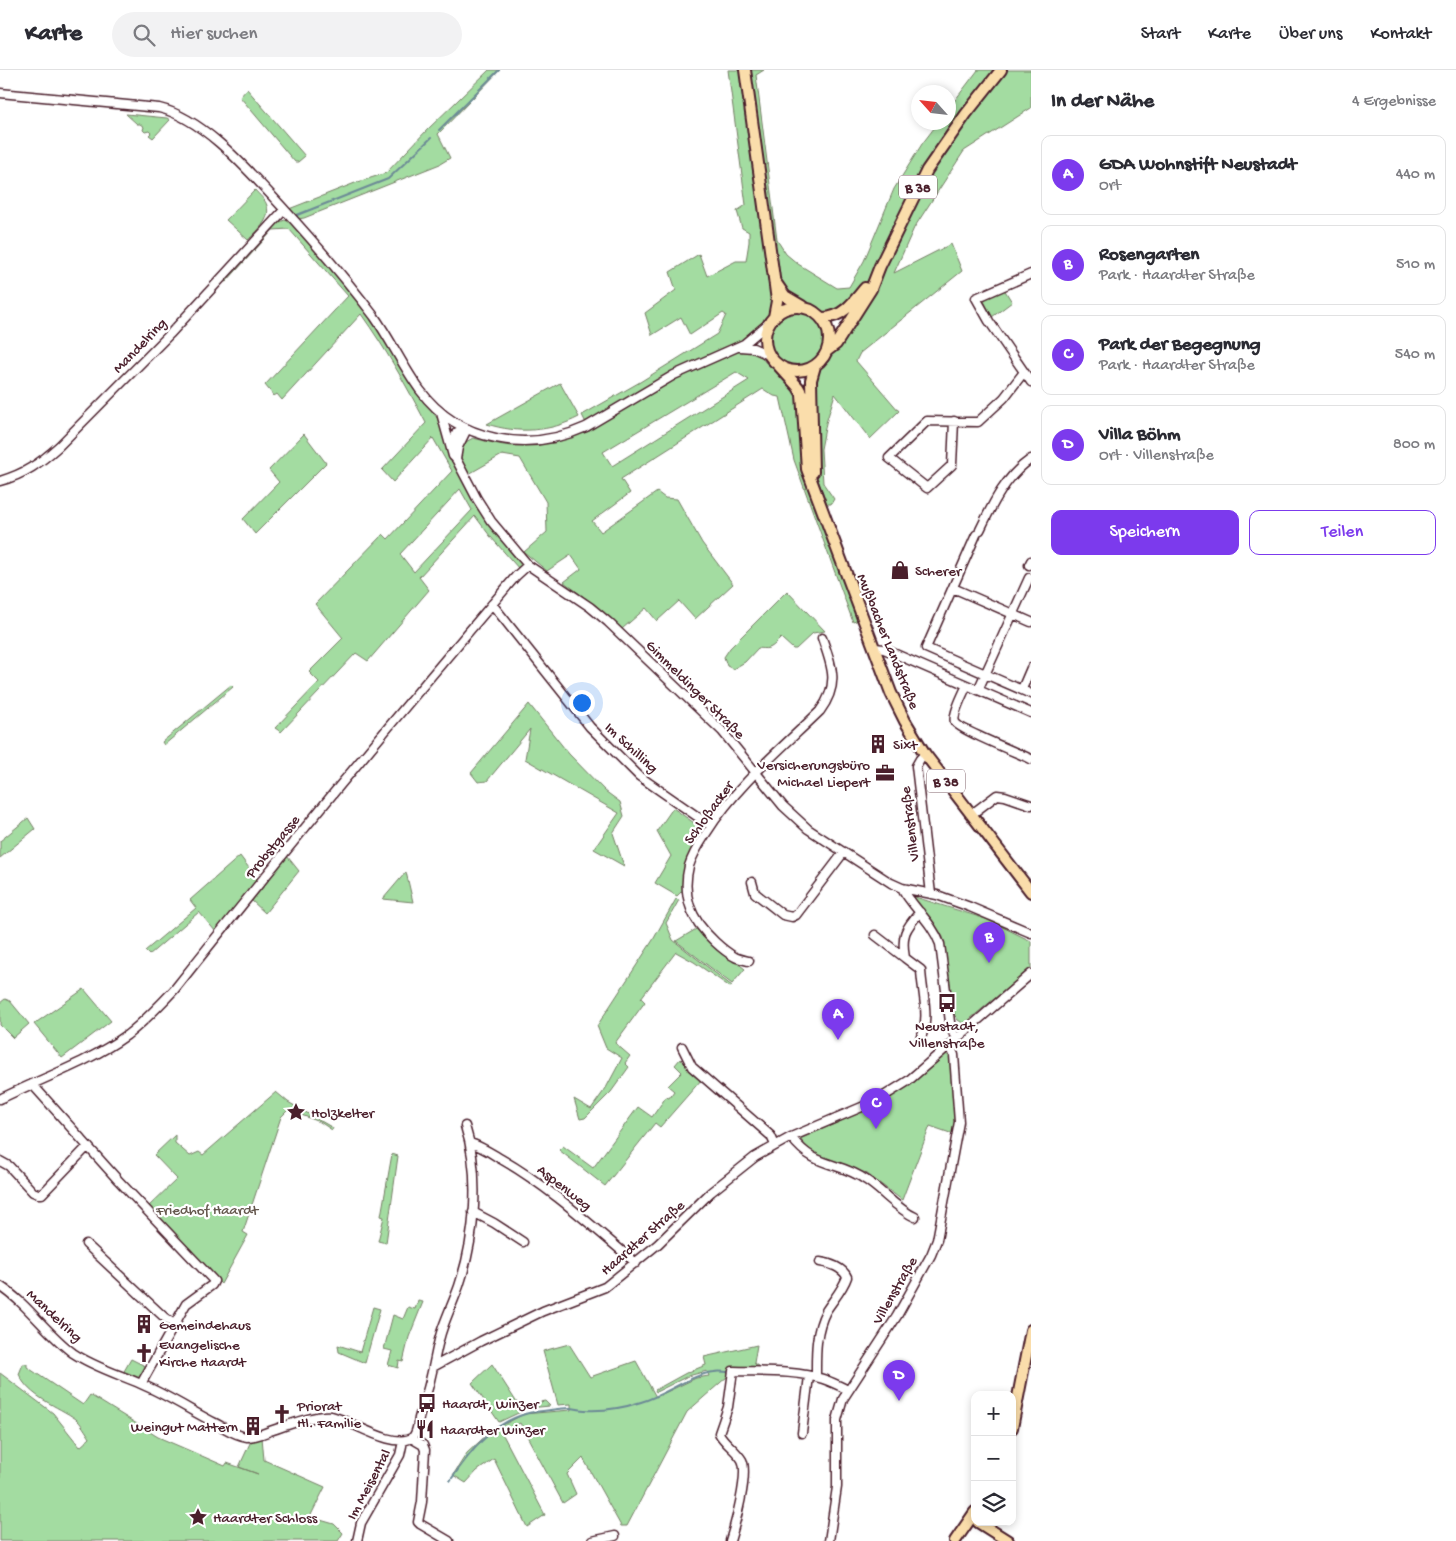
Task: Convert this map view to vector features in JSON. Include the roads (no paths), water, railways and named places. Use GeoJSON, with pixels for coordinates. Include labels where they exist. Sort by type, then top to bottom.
{"type":"FeatureCollection","features":[{"type":"Feature","properties":{"kind":"main road"},"geometry":{"type":"LineString","coordinates":[[745,70],[777,301],[765,340],[769,355],[779,366],[799,372],[815,366],[823,359],[828,350],[830,334],[823,318],[785,296],[774,278]]}},
{"type":"Feature","properties":{"kind":"main road","name":"B 38"},"geometry":{"type":"LineString","coordinates":[[828,350],[836,344],[871,289],[880,266],[927,170],[966,114],[1001,70]]}},
{"type":"Feature","properties":{"kind":"main road","name":"B 38"},"geometry":{"type":"LineString","coordinates":[[823,318],[836,316],[846,310],[880,266]]}},
{"type":"Feature","properties":{"kind":"main road"},"geometry":{"type":"LineString","coordinates":[[772,320],[781,311],[791,307],[808,308]]}},
{"type":"Feature","properties":{"kind":"main road","name":"B 38"},"geometry":{"type":"LineString","coordinates":[[779,366],[802,394],[807,469],[813,485]]}},
{"type":"Feature","properties":{"kind":"main road","name":"B 38"},"geometry":{"type":"LineString","coordinates":[[813,485],[811,377],[815,366]]}},
{"type":"Feature","properties":{"kind":"main road","name":"Mußbacher Landstraße"},"geometry":{"type":"LineString","coordinates":[[813,485],[898,709],[925,754],[1031,892]]}},
{"type":"Feature","properties":{"kind":"main road"},"geometry":{"type":"LineString","coordinates":[[1016,1407],[1031,1330]]}},
{"type":"Feature","properties":{"kind":"main road"},"geometry":{"type":"LineString","coordinates":[[955,1541],[971,1523]]}},
{"type":"Feature","properties":{"kind":"main road"},"geometry":{"type":"LineString","coordinates":[[986,1526],[1008,1541]]}},
{"type":"Feature","properties":{"kind":"street"},"geometry":{"type":"LineString","coordinates":[[0,93],[159,108],[177,113],[191,122],[232,154],[284,210],[360,298],[388,337],[420,391],[441,413],[467,429],[484,436],[512,441],[538,440],[563,436],[586,427],[674,375],[738,348],[748,342],[772,320]]}},
{"type":"Feature","properties":{"kind":"street","name":"Mandelring"},"geometry":{"type":"LineString","coordinates":[[0,481],[28,470],[46,458],[59,446],[170,334],[284,210]]}},
{"type":"Feature","properties":{"kind":"street"},"geometry":{"type":"LineString","coordinates":[[1031,274],[976,298],[989,321],[1031,382]]}},
{"type":"Feature","properties":{"kind":"street"},"geometry":{"type":"LineString","coordinates":[[738,348],[753,348],[769,355]]}},
{"type":"Feature","properties":{"kind":"street"},"geometry":{"type":"LineString","coordinates":[[954,422],[952,465],[927,488],[889,458],[927,421],[978,422],[1004,398],[1024,372]]}},
{"type":"Feature","properties":{"kind":"street","name":"Gimmeldinger Straße"},"geometry":{"type":"LineString","coordinates":[[441,413],[453,456],[477,499],[491,521],[528,564],[590,607],[608,622],[722,731],[795,817],[808,828],[891,883],[902,888],[931,894],[978,910],[1031,933]]}},
{"type":"Feature","properties":{"kind":"street"},"geometry":{"type":"LineString","coordinates":[[450,447],[457,432],[467,429]]}},
{"type":"Feature","properties":{"kind":"street"},"geometry":{"type":"LineString","coordinates":[[456,459],[458,447],[467,429]]}},
{"type":"Feature","properties":{"kind":"street"},"geometry":{"type":"LineString","coordinates":[[1031,459],[1002,488],[994,501],[978,532],[926,648],[1031,694]]}},
{"type":"Feature","properties":{"kind":"street","name":"Probstgasse"},"geometry":{"type":"LineString","coordinates":[[0,1099],[97,1053],[134,1029],[158,1007],[174,990],[286,850],[492,604],[528,564]]}},
{"type":"Feature","properties":{"kind":"street"},"geometry":{"type":"LineString","coordinates":[[978,690],[1029,578]]}},
{"type":"Feature","properties":{"kind":"street"},"geometry":{"type":"LineString","coordinates":[[953,588],[1031,622]]}},
{"type":"Feature","properties":{"kind":"street","name":"Im Schilling"},"geometry":{"type":"LineString","coordinates":[[492,604],[590,727],[639,776],[710,826]]}},
{"type":"Feature","properties":{"kind":"street","name":"Schloßacker"},"geometry":{"type":"LineString","coordinates":[[750,961],[735,958],[703,930],[690,904],[687,882],[689,866],[697,847],[710,826],[732,797],[827,702],[832,686],[833,673],[822,638]]}},
{"type":"Feature","properties":{"kind":"street"},"geometry":{"type":"LineString","coordinates":[[875,648],[884,649],[1031,713]]}},
{"type":"Feature","properties":{"kind":"street"},"geometry":{"type":"LineString","coordinates":[[1022,689],[1031,668]]}},
{"type":"Feature","properties":{"kind":"street"},"geometry":{"type":"LineString","coordinates":[[967,686],[954,715],[956,724],[1031,759]]}},
{"type":"Feature","properties":{"kind":"street","name":"Villenstraße"},"geometry":{"type":"LineString","coordinates":[[925,754],[916,766],[931,894]]}},
{"type":"Feature","properties":{"kind":"street"},"geometry":{"type":"LineString","coordinates":[[972,814],[997,795],[1005,796],[1031,806]]}},
{"type":"Feature","properties":{"kind":"street"},"geometry":{"type":"LineString","coordinates":[[752,882],[755,893],[783,916],[792,917],[796,915],[844,852]]}},
{"type":"Feature","properties":{"kind":"street","name":"Villenstraße"},"geometry":{"type":"LineString","coordinates":[[829,1541],[837,1487],[837,1420],[843,1399],[897,1316],[930,1255],[936,1240],[959,1122],[953,1043],[940,944],[936,934],[907,898],[902,888]]}},
{"type":"Feature","properties":{"kind":"street"},"geometry":{"type":"LineString","coordinates":[[905,958],[902,944],[904,936],[920,912]]}},
{"type":"Feature","properties":{"kind":"street"},"geometry":{"type":"LineString","coordinates":[[875,935],[921,970],[925,1030],[920,1040]]}},
{"type":"Feature","properties":{"kind":"street","name":"Haardter Straße"},"geometry":{"type":"LineString","coordinates":[[433,1367],[542,1311],[605,1287],[658,1244],[723,1182],[755,1157],[791,1136],[882,1098],[908,1081],[1031,974]]}},
{"type":"Feature","properties":{"kind":"street"},"geometry":{"type":"LineString","coordinates":[[682,1047],[692,1067],[771,1136],[775,1145]]}},
{"type":"Feature","properties":{"kind":"street"},"geometry":{"type":"LineString","coordinates":[[32,1084],[158,1224],[213,1280],[212,1285],[186,1304],[141,1384]]}},
{"type":"Feature","properties":{"kind":"street"},"geometry":{"type":"LineString","coordinates":[[403,1441],[411,1438],[416,1432],[440,1337],[463,1272],[470,1240],[474,1180],[470,1143],[465,1126]]}},
{"type":"Feature","properties":{"kind":"street"},"geometry":{"type":"LineString","coordinates":[[791,1136],[814,1159],[861,1176],[904,1211],[915,1217]]}},
{"type":"Feature","properties":{"kind":"street","name":"Aspenweg"},"geometry":{"type":"LineString","coordinates":[[470,1143],[479,1146],[508,1163],[539,1184],[636,1263]]}},
{"type":"Feature","properties":{"kind":"street"},"geometry":{"type":"LineString","coordinates":[[0,1161],[9,1166],[33,1192],[42,1194],[88,1146]]}},
{"type":"Feature","properties":{"kind":"street"},"geometry":{"type":"LineString","coordinates":[[473,1212],[501,1227],[523,1242]]}},
{"type":"Feature","properties":{"kind":"street"},"geometry":{"type":"LineString","coordinates":[[86,1244],[174,1324]]}},
{"type":"Feature","properties":{"kind":"street"},"geometry":{"type":"LineString","coordinates":[[802,1433],[818,1331],[824,1315],[847,1277],[844,1271],[825,1262],[820,1262]]}},
{"type":"Feature","properties":{"kind":"street","name":"Mandelring"},"geometry":{"type":"LineString","coordinates":[[0,1286],[15,1297],[77,1356],[171,1398],[195,1413],[238,1435],[254,1436],[293,1423],[327,1416],[336,1417],[376,1435],[403,1441]]}},
{"type":"Feature","properties":{"kind":"street"},"geometry":{"type":"LineString","coordinates":[[730,1541],[737,1516],[744,1474],[743,1462],[719,1433],[728,1407],[733,1371],[812,1377],[848,1390]]}},
{"type":"Feature","properties":{"kind":"street"},"geometry":{"type":"LineString","coordinates":[[411,1438],[423,1445],[425,1450],[422,1502],[418,1522],[447,1541]]}},
{"type":"Feature","properties":{"kind":"street","name":"Im Meisental"},"geometry":{"type":"LineString","coordinates":[[357,1541],[361,1523],[400,1454],[403,1441]]}},
{"type":"Feature","properties":{"kind":"street"},"geometry":{"type":"LineString","coordinates":[[592,1541],[615,1536]]}},
{"type":"Feature","properties":{"kind":"waterway"},"geometry":{"type":"LineString","coordinates":[[439,130],[499,70]]}},
{"type":"Feature","properties":{"kind":"waterway"},"geometry":{"type":"LineString","coordinates":[[297,215],[388,179],[431,138]]}},
{"type":"Feature","properties":{"kind":"waterway"},"geometry":{"type":"LineString","coordinates":[[450,1481],[473,1450],[491,1432],[513,1419],[529,1413],[560,1409],[599,1410],[627,1406],[650,1399],[696,1377],[716,1372],[729,1372]]}},
{"type":"Feature","properties":{"kind":"place","name":"Scherer"},"geometry":{"type":"Point","coordinates":[900,570]}},
{"type":"Feature","properties":{"kind":"place","name":"Sixt"},"geometry":{"type":"Point","coordinates":[878,744]}},
{"type":"Feature","properties":{"kind":"place","name":"Versicherungsbüro Michael Liepert"},"geometry":{"type":"Point","coordinates":[885,773]}},
{"type":"Feature","properties":{"kind":"place","name":"Rosengarten"},"geometry":{"type":"Point","coordinates":[989,963]}},
{"type":"Feature","properties":{"kind":"place","name":"Neustadt, Villenstraße"},"geometry":{"type":"Point","coordinates":[947,1003]}},
{"type":"Feature","properties":{"kind":"place","name":"GDA Wohnstift Neustadt"},"geometry":{"type":"Point","coordinates":[838,1040]}},
{"type":"Feature","properties":{"kind":"place","name":"Holzkelter"},"geometry":{"type":"Point","coordinates":[296,1112]}},
{"type":"Feature","properties":{"kind":"place","name":"Park der Begegnung"},"geometry":{"type":"Point","coordinates":[876,1129]}},
{"type":"Feature","properties":{"kind":"place","name":"Gemeindehaus"},"geometry":{"type":"Point","coordinates":[144,1324]}},
{"type":"Feature","properties":{"kind":"place","name":"Evangelische Kirche Haardt"},"geometry":{"type":"Point","coordinates":[144,1353]}},
{"type":"Feature","properties":{"kind":"place","name":"Villa Böhm"},"geometry":{"type":"Point","coordinates":[899,1401]}},
{"type":"Feature","properties":{"kind":"place","name":"Haardt, Winzer"},"geometry":{"type":"Point","coordinates":[427,1403]}},
{"type":"Feature","properties":{"kind":"place","name":"Priorat Hl. Familie"},"geometry":{"type":"Point","coordinates":[282,1414]}},
{"type":"Feature","properties":{"kind":"place","name":"Weingut Mattern"},"geometry":{"type":"Point","coordinates":[253,1426]}},
{"type":"Feature","properties":{"kind":"place","name":"Haardter Winzer"},"geometry":{"type":"Point","coordinates":[425,1429]}},
{"type":"Feature","properties":{"kind":"place","name":"Haardter Schloss"},"geometry":{"type":"Point","coordinates":[198,1517]}},
{"type":"Feature","properties":{"kind":"park label","name":"Friedhof Haardt"},"geometry":{"type":"Point","coordinates":[207,1209]}}]}
